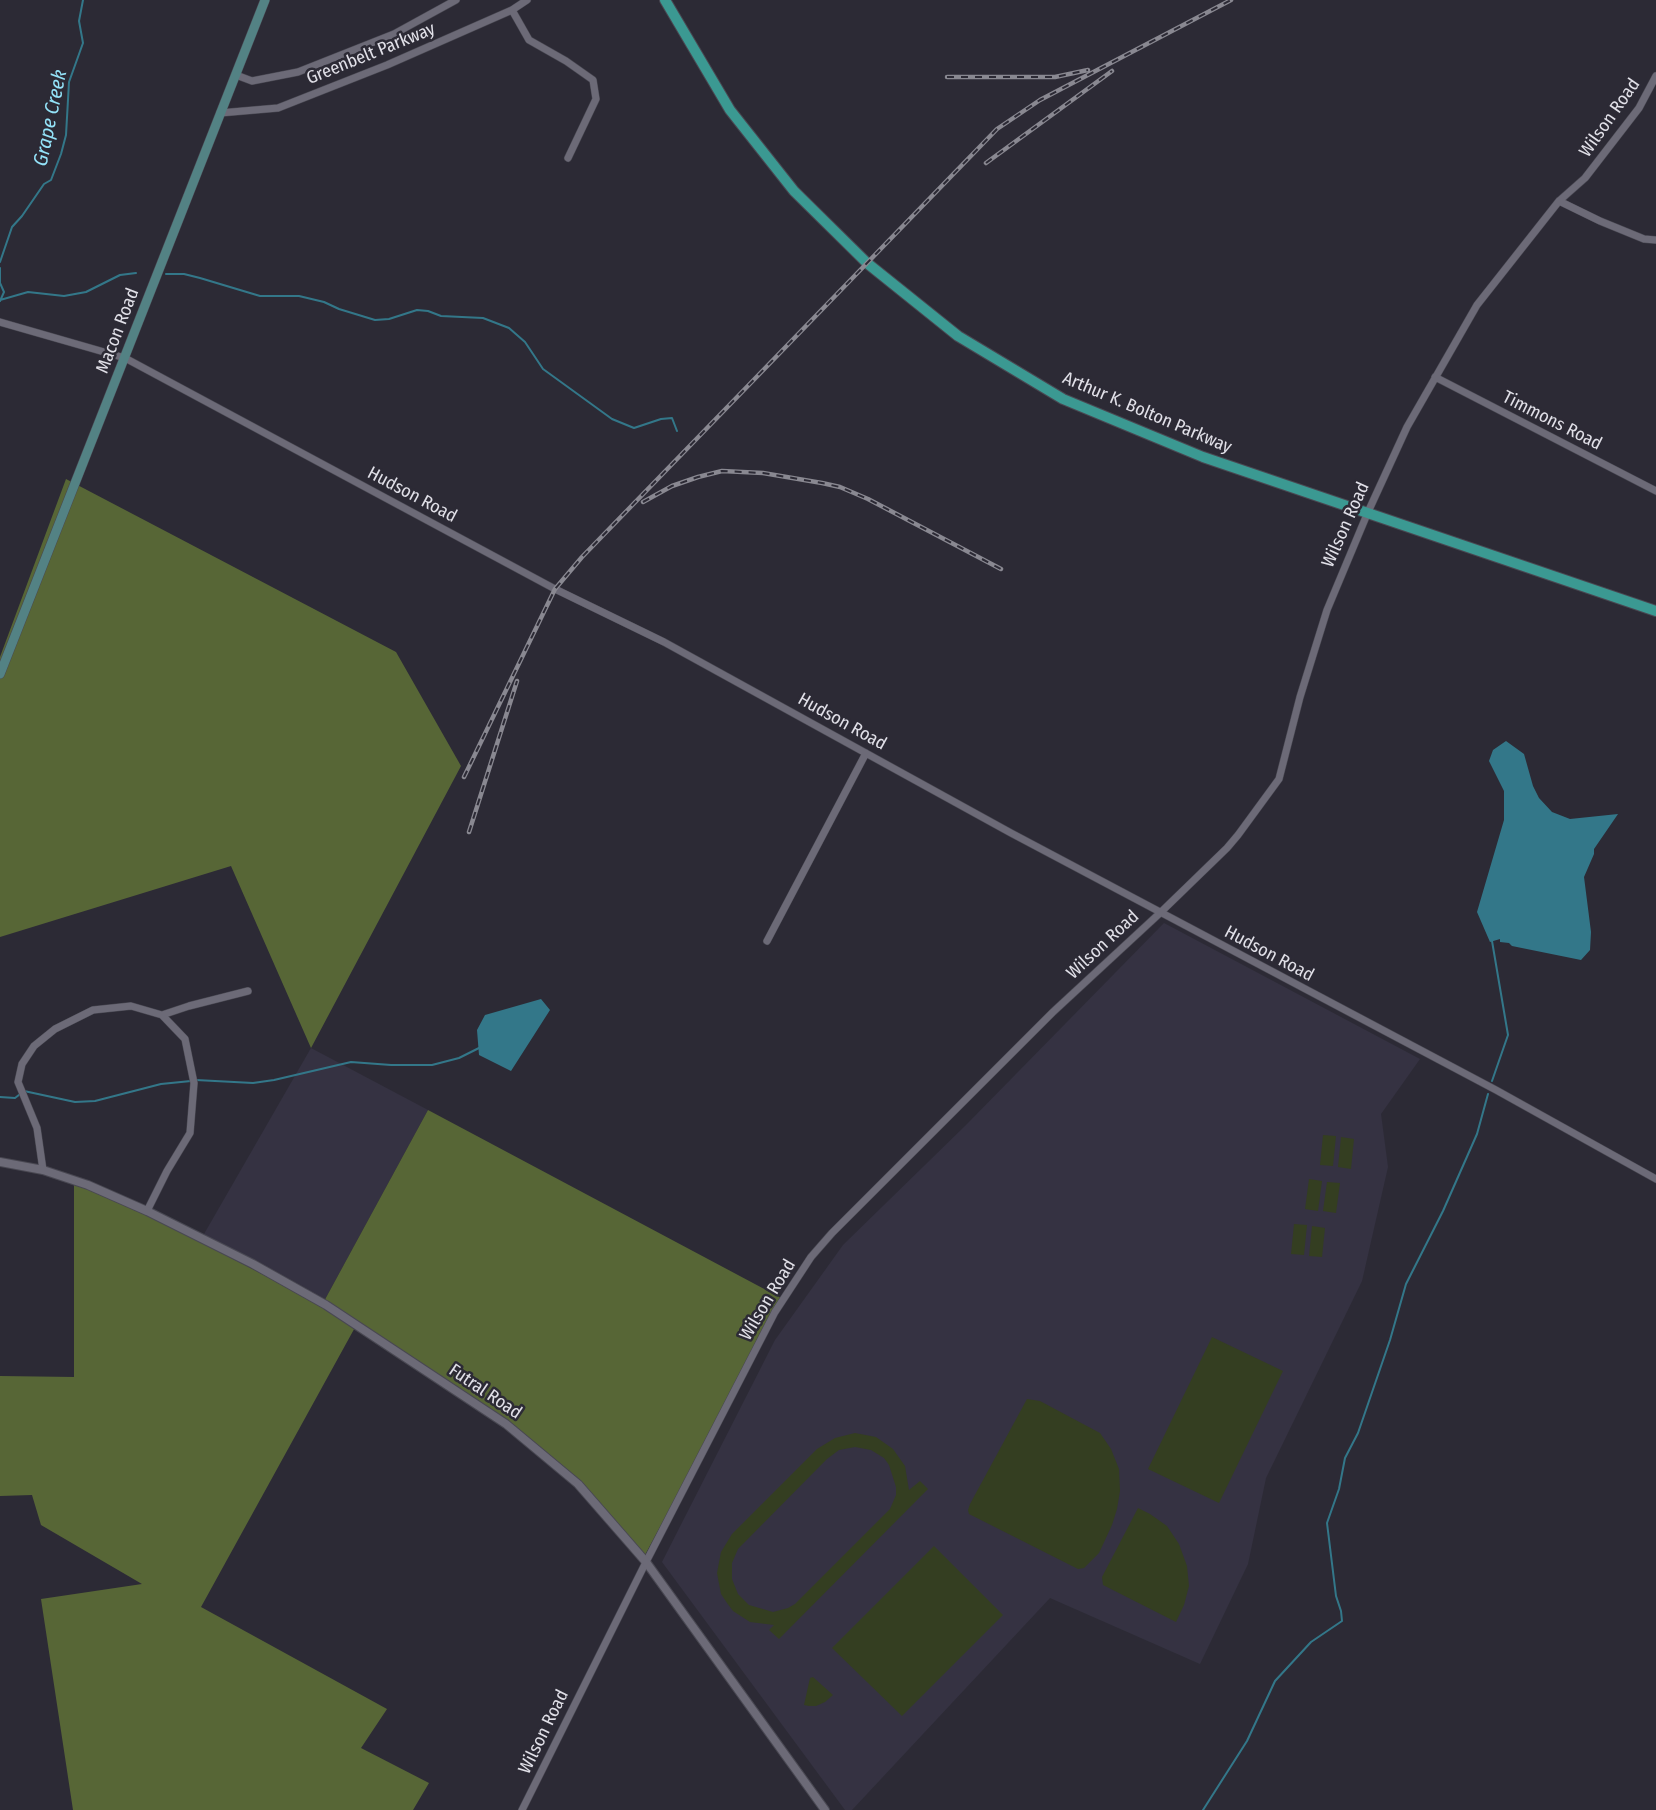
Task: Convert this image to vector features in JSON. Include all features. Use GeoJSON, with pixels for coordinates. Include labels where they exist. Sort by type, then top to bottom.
{"type":"FeatureCollection","features":[{"type":"Feature","properties":{"kind":"main road","name":"Macon Road"},"geometry":{"type":"LineString","coordinates":[[0,674],[265,0]]}},
{"type":"Feature","properties":{"kind":"main road","name":"Arthur K. Bolton Parkway"},"geometry":{"type":"LineString","coordinates":[[665,0],[730,110],[794,191],[867,263],[958,336],[1063,399],[1203,457],[1656,611]]}},
{"type":"Feature","properties":{"kind":"street","name":"Greenbelt Parkway"},"geometry":{"type":"LineString","coordinates":[[236,75],[252,81],[298,72],[394,34],[456,0]]}},
{"type":"Feature","properties":{"kind":"street","name":"Greenbelt Parkway"},"geometry":{"type":"LineString","coordinates":[[220,113],[278,108],[387,65],[512,10],[527,0]]}},
{"type":"Feature","properties":{"kind":"street"},"geometry":{"type":"LineString","coordinates":[[512,10],[529,40],[566,60],[593,80],[596,99],[568,158]]}},
{"type":"Feature","properties":{"kind":"street","name":"Wilson Road"},"geometry":{"type":"LineString","coordinates":[[522,1810],[775,1311],[811,1257],[832,1233],[1053,1012],[1238,835],[1279,779],[1300,697],[1327,610],[1407,427],[1477,305],[1559,201],[1585,178],[1639,108],[1656,76]]}},
{"type":"Feature","properties":{"kind":"street"},"geometry":{"type":"LineString","coordinates":[[1559,201],[1644,239],[1656,240]]}},
{"type":"Feature","properties":{"kind":"street","name":"Hudson Road"},"geometry":{"type":"LineString","coordinates":[[0,322],[125,358],[555,589],[664,642],[1160,912],[1496,1090],[1656,1179]]}},
{"type":"Feature","properties":{"kind":"street","name":"Timmons Road"},"geometry":{"type":"LineString","coordinates":[[1435,377],[1656,491]]}},
{"type":"Feature","properties":{"kind":"street"},"geometry":{"type":"LineString","coordinates":[[767,941],[866,753]]}},
{"type":"Feature","properties":{"kind":"street"},"geometry":{"type":"LineString","coordinates":[[162,1015],[248,991]]}},
{"type":"Feature","properties":{"kind":"street"},"geometry":{"type":"LineString","coordinates":[[43,1170],[37,1128],[18,1082],[22,1064],[34,1046],[55,1029],[93,1010],[131,1006],[162,1015],[184,1039],[194,1083],[190,1133],[147,1211]]}},
{"type":"Feature","properties":{"kind":"street","name":"Futral Road"},"geometry":{"type":"LineString","coordinates":[[0,1162],[43,1170],[88,1185],[147,1211],[253,1264],[313,1298],[497,1418],[578,1484],[646,1562],[825,1810]]}},
{"type":"Feature","properties":{"kind":"shaded area"},"geometry":{"type":"Polygon","coordinates":[[[1164,923],[1420,1059],[1381,1114],[1388,1167],[1362,1281],[1266,1478],[1248,1564],[1200,1664],[1050,1598],[852,1810],[845,1810],[662,1562],[775,1340],[843,1245],[966,1125],[1164,923]]]}},
{"type":"Feature","properties":{"kind":"shaded area"},"geometry":{"type":"Polygon","coordinates":[[[311,1048],[428,1110],[322,1305],[200,1241],[311,1048]]]}},
{"type":"Feature","properties":{"kind":"green space"},"geometry":{"type":"Polygon","coordinates":[[[66,479],[396,652],[461,766],[311,1048],[231,866],[0,937],[0,657],[66,479]]]}},
{"type":"Feature","properties":{"kind":"green space"},"geometry":{"type":"Polygon","coordinates":[[[428,1110],[783,1299],[645,1555],[573,1475],[358,1322],[201,1607],[387,1709],[361,1748],[429,1783],[413,1810],[73,1810],[41,1599],[142,1584],[41,1525],[32,1495],[0,1496],[0,1376],[74,1377],[74,1182],[90,1185],[322,1305],[428,1110]]]}},
{"type":"Feature","properties":{"kind":"green space"},"geometry":{"type":"Polygon","coordinates":[[[1323,1135],[1336,1136],[1333,1166],[1320,1165],[1323,1135]]]}},
{"type":"Feature","properties":{"kind":"green space"},"geometry":{"type":"Polygon","coordinates":[[[1341,1137],[1354,1139],[1351,1169],[1338,1167],[1341,1137]]]}},
{"type":"Feature","properties":{"kind":"green space"},"geometry":{"type":"Polygon","coordinates":[[[1309,1179],[1322,1181],[1318,1211],[1305,1209],[1309,1179]]]}},
{"type":"Feature","properties":{"kind":"green space"},"geometry":{"type":"Polygon","coordinates":[[[1327,1182],[1340,1183],[1336,1213],[1323,1211],[1327,1182]]]}},
{"type":"Feature","properties":{"kind":"green space"},"geometry":{"type":"Polygon","coordinates":[[[1294,1224],[1307,1225],[1304,1255],[1291,1254],[1294,1224]]]}},
{"type":"Feature","properties":{"kind":"green space"},"geometry":{"type":"Polygon","coordinates":[[[1312,1226],[1325,1228],[1322,1257],[1309,1256],[1312,1226]]]}},
{"type":"Feature","properties":{"kind":"green space"},"geometry":{"type":"Polygon","coordinates":[[[1212,1337],[1283,1371],[1219,1503],[1148,1469],[1212,1337]]]}},
{"type":"Feature","properties":{"kind":"green space"},"geometry":{"type":"Polygon","coordinates":[[[1027,1399],[1040,1401],[1100,1433],[1111,1449],[1119,1469],[1120,1491],[1112,1525],[1099,1553],[1084,1568],[1078,1569],[969,1514],[970,1504],[1027,1399]]]}},
{"type":"Feature","properties":{"kind":"green space"},"geometry":{"type":"Polygon","coordinates":[[[855,1433],[876,1437],[893,1449],[905,1466],[909,1490],[920,1481],[928,1489],[779,1639],[769,1630],[774,1625],[750,1622],[733,1611],[721,1594],[717,1573],[721,1552],[732,1534],[817,1449],[835,1438],[855,1433]],[[855,1447],[839,1450],[827,1459],[738,1549],[732,1563],[732,1579],[738,1594],[749,1605],[773,1612],[795,1604],[890,1509],[896,1495],[896,1487],[889,1465],[884,1458],[871,1450],[855,1447]]]}},
{"type":"Feature","properties":{"kind":"green space"},"geometry":{"type":"Polygon","coordinates":[[[1138,1508],[1167,1526],[1179,1544],[1187,1566],[1189,1586],[1176,1622],[1103,1585],[1102,1577],[1138,1508]]]}},
{"type":"Feature","properties":{"kind":"green space"},"geometry":{"type":"Polygon","coordinates":[[[934,1546],[1003,1615],[902,1716],[832,1648],[934,1546]]]}},
{"type":"Feature","properties":{"kind":"green space"},"geometry":{"type":"Polygon","coordinates":[[[813,1677],[833,1695],[816,1706],[804,1705],[810,1678],[813,1677]]]}},
{"type":"Feature","properties":{"kind":"water"},"geometry":{"type":"Polygon","coordinates":[[[1506,741],[1524,754],[1533,786],[1539,798],[1552,812],[1570,819],[1618,814],[1594,849],[1584,877],[1591,932],[1590,950],[1581,960],[1512,946],[1509,943],[1500,942],[1500,939],[1490,942],[1477,912],[1504,820],[1504,791],[1489,761],[1493,750],[1506,741]]]}},
{"type":"Feature","properties":{"kind":"water"},"geometry":{"type":"Polygon","coordinates":[[[541,999],[550,1010],[511,1071],[479,1055],[477,1030],[485,1015],[541,999]]]}},
{"type":"Feature","properties":{"kind":"waterway","name":"Grape Creek"},"geometry":{"type":"LineString","coordinates":[[0,262],[12,227],[44,184],[51,180],[61,154],[66,135],[69,82],[83,43],[79,21],[83,0]]}},
{"type":"Feature","properties":{"kind":"waterway","name":"Grape Creek"},"geometry":{"type":"LineString","coordinates":[[0,268],[0,283],[4,292],[0,301]]}},
{"type":"Feature","properties":{"kind":"waterway"},"geometry":{"type":"LineString","coordinates":[[0,300],[28,292],[64,296],[86,292],[120,275],[136,273]]}},
{"type":"Feature","properties":{"kind":"waterway"},"geometry":{"type":"LineString","coordinates":[[166,274],[184,274],[260,296],[299,296],[324,302],[375,320],[389,319],[417,310],[441,316],[483,318],[509,328],[525,342],[543,369],[612,419],[634,428],[661,419],[672,418],[677,431]]}},
{"type":"Feature","properties":{"kind":"waterway"},"geometry":{"type":"LineString","coordinates":[[1492,941],[1508,1035],[1492,1081]]}},
{"type":"Feature","properties":{"kind":"waterway"},"geometry":{"type":"LineString","coordinates":[[196,1080],[253,1083],[351,1062],[432,1065],[459,1058],[479,1048]]}},
{"type":"Feature","properties":{"kind":"waterway"},"geometry":{"type":"LineString","coordinates":[[0,1097],[15,1098],[24,1091],[75,1102],[95,1101],[161,1084],[191,1081]]}},
{"type":"Feature","properties":{"kind":"waterway"},"geometry":{"type":"LineString","coordinates":[[1203,1810],[1247,1741],[1275,1681],[1311,1642],[1342,1621],[1336,1596],[1327,1523],[1339,1489],[1345,1458],[1358,1433],[1390,1340],[1406,1284],[1443,1211],[1477,1134],[1488,1094]]}},
{"type":"Feature","properties":{"kind":"railway"},"geometry":{"type":"LineString","coordinates":[[464,777],[555,589],[582,557],[997,129],[1040,100],[1231,0]]}},
{"type":"Feature","properties":{"kind":"railway"},"geometry":{"type":"LineString","coordinates":[[947,77],[1055,77],[1088,70]]}},
{"type":"Feature","properties":{"kind":"railway"},"geometry":{"type":"LineString","coordinates":[[986,163],[1112,71]]}},
{"type":"Feature","properties":{"kind":"railway"},"geometry":{"type":"LineString","coordinates":[[643,502],[672,486],[722,471],[763,473],[822,483],[840,487],[868,499],[1001,569]]}},
{"type":"Feature","properties":{"kind":"railway"},"geometry":{"type":"LineString","coordinates":[[469,832],[517,681]]}}]}
